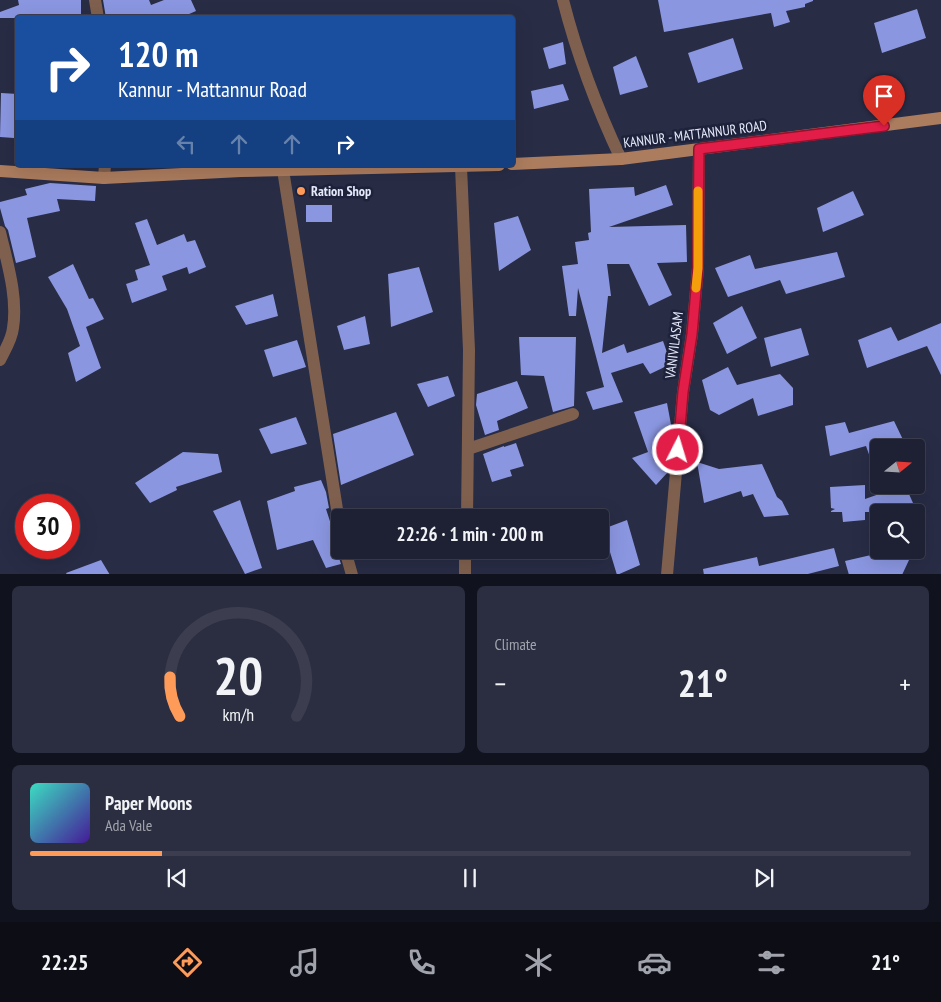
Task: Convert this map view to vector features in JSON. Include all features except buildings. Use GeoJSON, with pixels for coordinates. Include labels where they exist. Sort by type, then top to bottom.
{"type":"FeatureCollection","features":[{"type":"Feature","properties":{"kind":"main road","name":"KANNUR - MATTANNUR ROAD"},"geometry":{"type":"LineString","coordinates":[[515,164],[622,159],[941,118]]}},
{"type":"Feature","properties":{"kind":"main road"},"geometry":{"type":"LineString","coordinates":[[0,171],[460,167]]}},
{"type":"Feature","properties":{"kind":"street"},"geometry":{"type":"LineString","coordinates":[[95,0],[98,15]]}},
{"type":"Feature","properties":{"kind":"street"},"geometry":{"type":"LineString","coordinates":[[563,0],[572,34],[603,121],[622,159]]}},
{"type":"Feature","properties":{"kind":"street","name":"VANIVILASAM"},"geometry":{"type":"LineString","coordinates":[[667,574],[683,392],[692,334],[698,268],[699,149]]}},
{"type":"Feature","properties":{"kind":"street"},"geometry":{"type":"LineString","coordinates":[[460,167],[468,350],[467,509]]}},
{"type":"Feature","properties":{"kind":"street"},"geometry":{"type":"LineString","coordinates":[[283,170],[337,509]]}},
{"type":"Feature","properties":{"kind":"street"},"geometry":{"type":"LineString","coordinates":[[0,232],[14,310],[13,329],[0,360]]}},
{"type":"Feature","properties":{"kind":"street"},"geometry":{"type":"LineString","coordinates":[[468,449],[573,414]]}},
{"type":"Feature","properties":{"kind":"street"},"geometry":{"type":"LineString","coordinates":[[348,559],[352,574]]}},
{"type":"Feature","properties":{"kind":"street"},"geometry":{"type":"LineString","coordinates":[[465,559],[465,574]]}},
{"type":"Feature","properties":{"kind":"slow traffic"},"geometry":{"type":"LineString","coordinates":[[696,288],[698,268],[698,191]]}},
{"type":"Feature","properties":{"kind":"place","name":"Ration Shop"},"geometry":{"type":"Point","coordinates":[301,191]}},
{"type":"Feature","properties":{"kind":"route"},"geometry":{"type":"LineString","coordinates":[[678,450],[698,268],[699,149],[884,126]]}}]}
